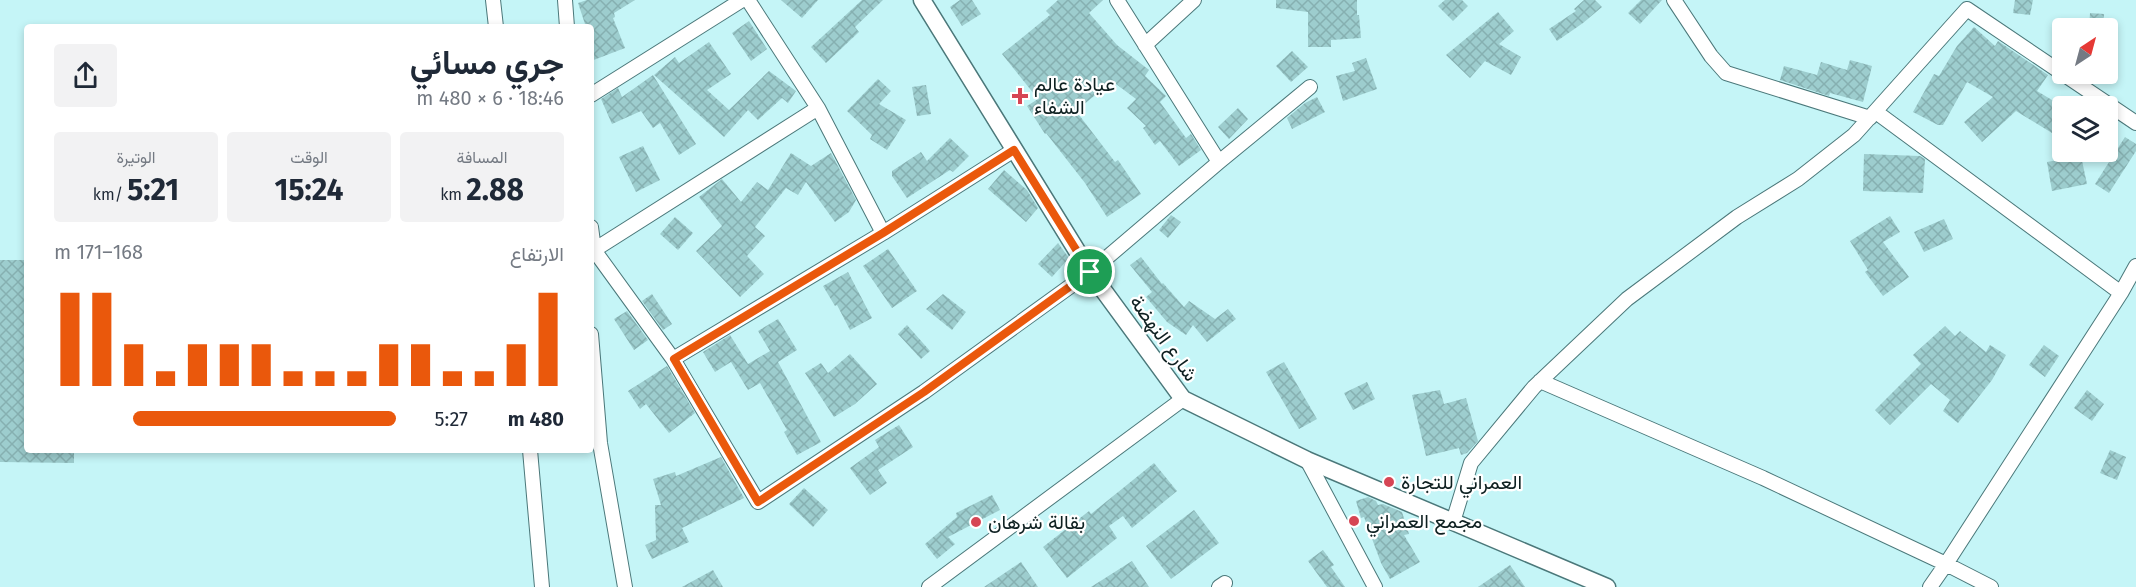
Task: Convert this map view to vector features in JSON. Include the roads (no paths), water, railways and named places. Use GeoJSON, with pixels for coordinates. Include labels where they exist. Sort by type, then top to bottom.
{"type":"FeatureCollection","features":[{"type":"Feature","properties":{"kind":"street"},"geometry":{"type":"LineString","coordinates":[[493,0],[496,24]]}},
{"type":"Feature","properties":{"kind":"street"},"geometry":{"type":"LineString","coordinates":[[566,0],[567,24]]}},
{"type":"Feature","properties":{"kind":"street"},"geometry":{"type":"LineString","coordinates":[[594,93],[742,0]]}},
{"type":"Feature","properties":{"kind":"street"},"geometry":{"type":"LineString","coordinates":[[748,0],[818,108],[883,233]]}},
{"type":"Feature","properties":{"kind":"street","name":"شارع النهضة"},"geometry":{"type":"LineString","coordinates":[[922,0],[1090,272],[1183,399],[1307,460],[1607,587]]}},
{"type":"Feature","properties":{"kind":"street"},"geometry":{"type":"LineString","coordinates":[[1116,0],[1219,162]]}},
{"type":"Feature","properties":{"kind":"street"},"geometry":{"type":"LineString","coordinates":[[1145,45],[1194,0]]}},
{"type":"Feature","properties":{"kind":"street"},"geometry":{"type":"LineString","coordinates":[[1674,0],[1711,56],[1726,73],[1873,115],[2121,293]]}},
{"type":"Feature","properties":{"kind":"street"},"geometry":{"type":"LineString","coordinates":[[1453,522],[1471,463],[1540,381],[1627,298],[1737,217],[1798,179],[1854,135],[1967,9],[2136,123]]}},
{"type":"Feature","properties":{"kind":"street"},"geometry":{"type":"LineString","coordinates":[[594,255],[674,359],[758,502],[924,392],[1090,272],[1310,87]]}},
{"type":"Feature","properties":{"kind":"street"},"geometry":{"type":"LineString","coordinates":[[594,253],[818,108]]}},
{"type":"Feature","properties":{"kind":"street"},"geometry":{"type":"LineString","coordinates":[[674,359],[883,233],[1014,150]]}},
{"type":"Feature","properties":{"kind":"street"},"geometry":{"type":"LineString","coordinates":[[1930,587],[2121,293],[2136,266]]}},
{"type":"Feature","properties":{"kind":"street"},"geometry":{"type":"LineString","coordinates":[[594,370],[600,443],[625,587]]}},
{"type":"Feature","properties":{"kind":"street"},"geometry":{"type":"LineString","coordinates":[[1540,381],[1763,478],[1990,587]]}},
{"type":"Feature","properties":{"kind":"street"},"geometry":{"type":"LineString","coordinates":[[929,587],[1183,399]]}},
{"type":"Feature","properties":{"kind":"street"},"geometry":{"type":"LineString","coordinates":[[530,453],[542,587]]}},
{"type":"Feature","properties":{"kind":"street"},"geometry":{"type":"LineString","coordinates":[[1307,460],[1376,587]]}},
{"type":"Feature","properties":{"kind":"place","name":"عيادة عالم الشفاء"},"geometry":{"type":"Point","coordinates":[1020,96]}},
{"type":"Feature","properties":{"kind":"place","name":"العمراني للتجارة"},"geometry":{"type":"Point","coordinates":[1389,482]}},
{"type":"Feature","properties":{"kind":"place","name":"مجمع العمراني"},"geometry":{"type":"Point","coordinates":[1354,521]}},
{"type":"Feature","properties":{"kind":"place","name":"بقالة شرهان"},"geometry":{"type":"Point","coordinates":[976,522]}}]}
